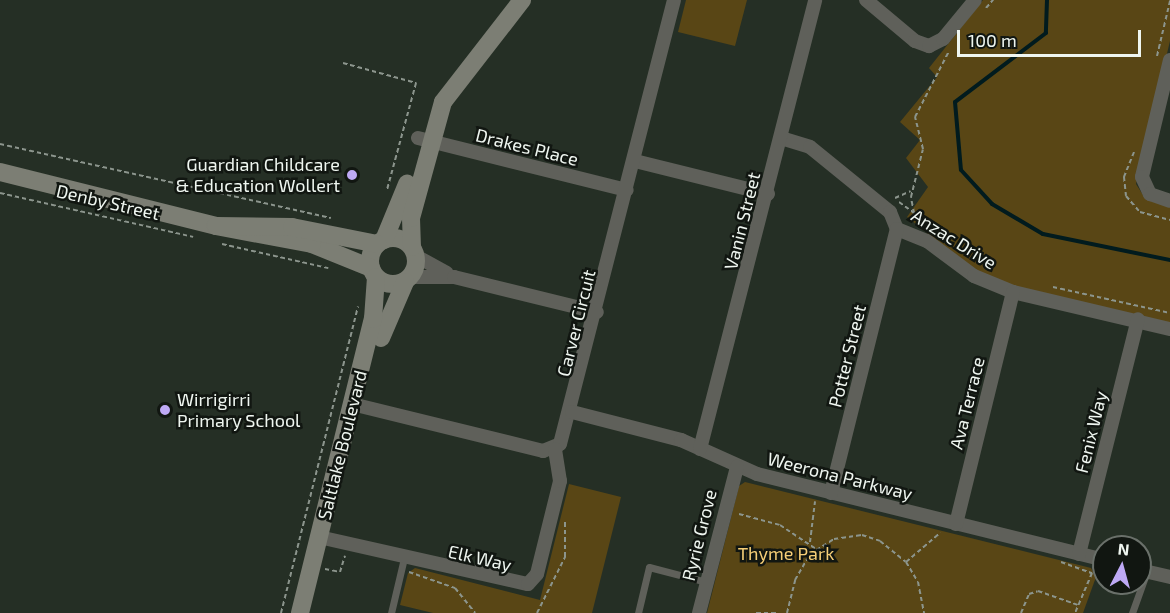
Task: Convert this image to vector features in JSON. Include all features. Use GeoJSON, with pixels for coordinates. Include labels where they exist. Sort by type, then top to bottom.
{"type":"FeatureCollection","features":[{"type":"Feature","properties":{"kind":"street"},"geometry":{"type":"LineString","coordinates":[[408,279],[414,251],[411,218],[435,90],[507,0]]}},
{"type":"Feature","properties":{"kind":"street"},"geometry":{"type":"LineString","coordinates":[[373,272],[380,242],[401,207],[424,139],[452,86],[522,0]]}},
{"type":"Feature","properties":{"kind":"street","name":"Carver Circuit"},"geometry":{"type":"LineString","coordinates":[[555,449],[572,412],[674,0]]}},
{"type":"Feature","properties":{"kind":"street","name":"Vanin Street"},"geometry":{"type":"LineString","coordinates":[[700,449],[768,194],[815,0]]}},
{"type":"Feature","properties":{"kind":"street"},"geometry":{"type":"LineString","coordinates":[[866,0],[915,41],[929,46],[943,39],[975,0]]}},
{"type":"Feature","properties":{"kind":"street"},"geometry":{"type":"LineString","coordinates":[[1170,60],[1142,177],[1150,194],[1170,201]]}},
{"type":"Feature","properties":{"kind":"street","name":"Anzac Drive"},"geometry":{"type":"LineString","coordinates":[[781,138],[815,151],[890,212],[897,229],[927,241],[974,276],[1013,292],[1138,319],[1170,329]]}},
{"type":"Feature","properties":{"kind":"street","name":"Drakes Place"},"geometry":{"type":"LineString","coordinates":[[424,139],[627,190]]}},
{"type":"Feature","properties":{"kind":"street"},"geometry":{"type":"LineString","coordinates":[[635,161],[768,194]]}},
{"type":"Feature","properties":{"kind":"street","name":"Denby Street"},"geometry":{"type":"LineString","coordinates":[[0,172],[218,235]]}},
{"type":"Feature","properties":{"kind":"street"},"geometry":{"type":"LineString","coordinates":[[218,235],[292,227],[380,242],[399,238],[414,251],[454,277]]}},
{"type":"Feature","properties":{"kind":"street","name":"Potter Street"},"geometry":{"type":"LineString","coordinates":[[825,491],[897,229]]}},
{"type":"Feature","properties":{"kind":"street"},"geometry":{"type":"LineString","coordinates":[[218,235],[312,244],[373,272],[389,284],[408,279],[454,277],[597,312]]}},
{"type":"Feature","properties":{"kind":"street","name":"Saltlake Boulevard"},"geometry":{"type":"LineString","coordinates":[[300,613],[310,565],[325,539],[358,405],[376,306],[373,272]]}},
{"type":"Feature","properties":{"kind":"street","name":"Saltlake Boulevard"},"geometry":{"type":"LineString","coordinates":[[358,405],[389,310],[408,279]]}},
{"type":"Feature","properties":{"kind":"street","name":"Ava Terrace"},"geometry":{"type":"LineString","coordinates":[[949,522],[1013,292]]}},
{"type":"Feature","properties":{"kind":"street","name":"Fenix Way"},"geometry":{"type":"LineString","coordinates":[[1079,554],[1138,319]]}},
{"type":"Feature","properties":{"kind":"street"},"geometry":{"type":"LineString","coordinates":[[358,405],[543,451],[555,449]]}},
{"type":"Feature","properties":{"kind":"street","name":"Weerona Parkway"},"geometry":{"type":"LineString","coordinates":[[572,412],[700,449],[737,467],[1092,557]]}},
{"type":"Feature","properties":{"kind":"street","name":"Elk Way"},"geometry":{"type":"LineString","coordinates":[[325,539],[403,564],[510,584],[531,582],[560,481],[555,449]]}},
{"type":"Feature","properties":{"kind":"street","name":"Ryrie Grove"},"geometry":{"type":"LineString","coordinates":[[699,613],[737,467]]}},
{"type":"Feature","properties":{"kind":"street","name":"Saltlake Boulevard"},"geometry":{"type":"LineString","coordinates":[[310,565],[312,613]]}},
{"type":"Feature","properties":{"kind":"street"},"geometry":{"type":"LineString","coordinates":[[1152,572],[1170,577]]}},
{"type":"Feature","properties":{"kind":"lane"},"geometry":{"type":"LineString","coordinates":[[391,613],[403,564]]}},
{"type":"Feature","properties":{"kind":"lane"},"geometry":{"type":"LineString","coordinates":[[638,613],[649,567],[706,582]]}},
{"type":"Feature","properties":{"kind":"lane"},"geometry":{"type":"LineString","coordinates":[[1132,613],[1137,595]]}},
{"type":"Feature","properties":{"kind":"path"},"geometry":{"type":"LineString","coordinates":[[979,17],[993,0]]}},
{"type":"Feature","properties":{"kind":"path"},"geometry":{"type":"LineString","coordinates":[[914,213],[911,191],[923,149],[915,117],[951,49]]}},
{"type":"Feature","properties":{"kind":"path"},"geometry":{"type":"LineString","coordinates":[[343,63],[417,83],[386,194]]}},
{"type":"Feature","properties":{"kind":"path"},"geometry":{"type":"LineString","coordinates":[[0,144],[307,212]]}},
{"type":"Feature","properties":{"kind":"path"},"geometry":{"type":"LineString","coordinates":[[911,191],[895,198],[935,233]]}},
{"type":"Feature","properties":{"kind":"path"},"geometry":{"type":"LineString","coordinates":[[0,193],[197,238]]}},
{"type":"Feature","properties":{"kind":"path"},"geometry":{"type":"LineString","coordinates":[[218,235],[336,270]]}},
{"type":"Feature","properties":{"kind":"path"},"geometry":{"type":"LineString","coordinates":[[1048,286],[1170,313]]}},
{"type":"Feature","properties":{"kind":"path"},"geometry":{"type":"LineString","coordinates":[[281,613],[310,565],[359,304]]}},
{"type":"Feature","properties":{"kind":"path"},"geometry":{"type":"LineString","coordinates":[[810,543],[825,491]]}},
{"type":"Feature","properties":{"kind":"path"},"geometry":{"type":"LineString","coordinates":[[724,511],[780,525],[816,549]]}},
{"type":"Feature","properties":{"kind":"path"},"geometry":{"type":"LineString","coordinates":[[906,562],[936,539],[949,522]]}},
{"type":"Feature","properties":{"kind":"path"},"geometry":{"type":"LineString","coordinates":[[787,613],[799,570],[816,549],[843,537],[869,536],[906,562],[918,582],[924,613]]}},
{"type":"Feature","properties":{"kind":"path"},"geometry":{"type":"LineString","coordinates":[[1064,550],[1061,564],[1092,573],[1076,613]]}},
{"type":"Feature","properties":{"kind":"path"},"geometry":{"type":"LineString","coordinates":[[310,565],[340,572],[344,556],[356,558]]}},
{"type":"Feature","properties":{"kind":"path"},"geometry":{"type":"LineString","coordinates":[[403,564],[447,583],[475,613]]}},
{"type":"Feature","properties":{"kind":"path"},"geometry":{"type":"LineString","coordinates":[[1021,613],[1029,594],[1038,591],[1078,605]]}},
{"type":"Feature","properties":{"kind":"path"},"geometry":{"type":"LineString","coordinates":[[756,613],[780,613]]}},
{"type":"Feature","properties":{"kind":"green space"},"geometry":{"type":"Polygon","coordinates":[[[686,0],[747,0],[735,46],[678,32],[686,0]]]}},
{"type":"Feature","properties":{"kind":"green space"},"geometry":{"type":"Polygon","coordinates":[[[983,0],[1170,0],[1170,41],[1136,184],[1145,198],[1170,207],[1170,325],[1023,290],[975,271],[907,217],[928,187],[906,158],[920,140],[900,122],[937,77],[929,68],[983,0]]]}},
{"type":"Feature","properties":{"kind":"green space","name":"Thyme Park"},"geometry":{"type":"Polygon","coordinates":[[[745,482],[1091,568],[1092,588],[1083,613],[707,613],[739,486],[745,482]]]}},
{"type":"Feature","properties":{"kind":"green space"},"geometry":{"type":"Polygon","coordinates":[[[569,484],[621,497],[592,613],[433,613],[400,605],[408,573],[415,568],[540,600],[569,484]]]}},
{"type":"Feature","properties":{"kind":"waterway"},"geometry":{"type":"LineString","coordinates":[[1047,0],[1046,33],[955,102],[961,170],[992,204],[1043,234],[1170,260]]}},
{"type":"Feature","properties":{"kind":"place","name":"Guardian Childcare & Education Wollert"},"geometry":{"type":"Point","coordinates":[352,175]}},
{"type":"Feature","properties":{"kind":"place","name":"Wirrigirri Primary School"},"geometry":{"type":"Point","coordinates":[165,410]}}]}
